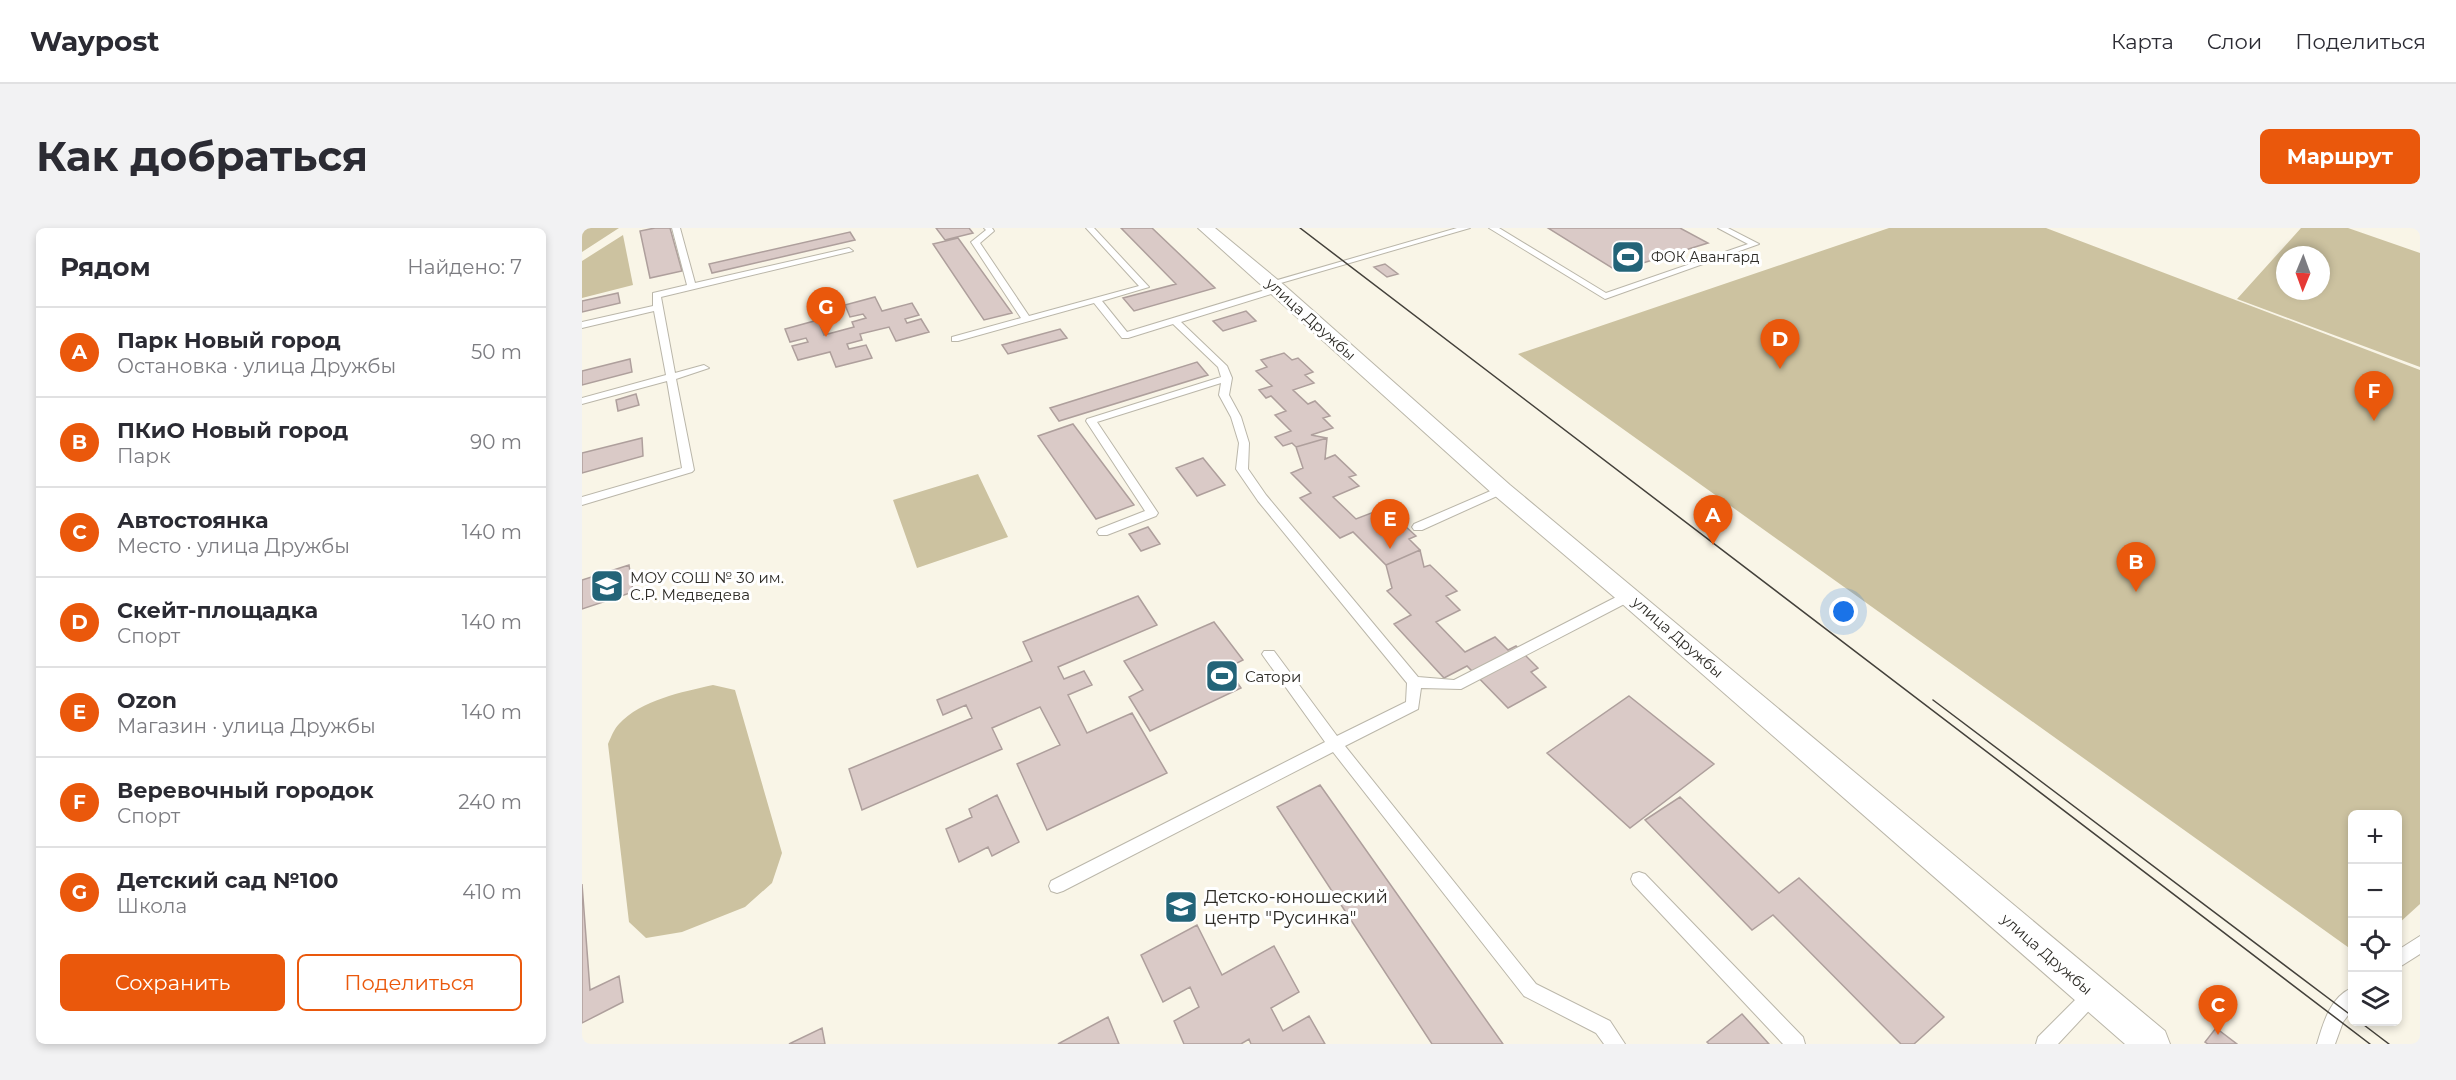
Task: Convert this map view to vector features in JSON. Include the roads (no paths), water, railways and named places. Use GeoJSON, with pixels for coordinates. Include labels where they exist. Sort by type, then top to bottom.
{"type":"FeatureCollection","features":[{"type":"Feature","properties":{"kind":"street","name":"улица Дружбы"},"geometry":{"type":"LineString","coordinates":[[1206,228],[1502,490],[2152,1044]]}},
{"type":"Feature","properties":{"kind":"lane"},"geometry":{"type":"LineString","coordinates":[[676,228],[692,287]]}},
{"type":"Feature","properties":{"kind":"lane"},"geometry":{"type":"LineString","coordinates":[[988,228],[990,231],[975,242],[1027,319]]}},
{"type":"Feature","properties":{"kind":"lane"},"geometry":{"type":"LineString","coordinates":[[955,339],[1145,287],[1090,228]]}},
{"type":"Feature","properties":{"kind":"lane"},"geometry":{"type":"LineString","coordinates":[[1096,300],[1125,336],[1274,286],[1466,228]]}},
{"type":"Feature","properties":{"kind":"lane"},"geometry":{"type":"LineString","coordinates":[[1493,228],[1605,296],[1755,244],[1722,228]]}},
{"type":"Feature","properties":{"kind":"lane"},"geometry":{"type":"LineString","coordinates":[[582,501],[688,470],[656,295],[849,252]]}},
{"type":"Feature","properties":{"kind":"lane"},"geometry":{"type":"LineString","coordinates":[[582,325],[657,308]]}},
{"type":"Feature","properties":{"kind":"lane"},"geometry":{"type":"LineString","coordinates":[[1057,886],[1413,705],[1414,682],[1262,498],[1242,469],[1244,443],[1236,417],[1224,395],[1227,378],[1222,366],[1175,321]]}},
{"type":"Feature","properties":{"kind":"lane"},"geometry":{"type":"LineString","coordinates":[[582,400],[704,368]]}},
{"type":"Feature","properties":{"kind":"lane"},"geometry":{"type":"LineString","coordinates":[[1103,532],[1152,513],[1091,422],[1227,378]]}},
{"type":"Feature","properties":{"kind":"lane"},"geometry":{"type":"LineString","coordinates":[[1418,527],[1502,490]]}},
{"type":"Feature","properties":{"kind":"lane"},"geometry":{"type":"LineString","coordinates":[[1414,682],[1456,685],[1629,596]]}},
{"type":"Feature","properties":{"kind":"lane"},"geometry":{"type":"LineString","coordinates":[[1269,654],[1335,744],[1530,990],[1603,1027],[1616,1044]]}},
{"type":"Feature","properties":{"kind":"lane"},"geometry":{"type":"LineString","coordinates":[[1639,879],[1796,1044]]}},
{"type":"Feature","properties":{"kind":"lane"},"geometry":{"type":"LineString","coordinates":[[2402,957],[2420,944]]}},
{"type":"Feature","properties":{"kind":"lane"},"geometry":{"type":"LineString","coordinates":[[2045,1044],[2093,994]]}},
{"type":"Feature","properties":{"kind":"lane"},"geometry":{"type":"LineString","coordinates":[[2326,1044],[2336,1017],[2348,1002]]}},
{"type":"Feature","properties":{"kind":"tram line"},"geometry":{"type":"LineString","coordinates":[[1300,228],[2370,1044]]}},
{"type":"Feature","properties":{"kind":"tram line"},"geometry":{"type":"LineString","coordinates":[[1933,700],[2348,1013]]}},
{"type":"Feature","properties":{"kind":"tram line"},"geometry":{"type":"LineString","coordinates":[[2365,1026],[2389,1044]]}},
{"type":"Feature","properties":{"kind":"place","name":"ФОК Авангард"},"geometry":{"type":"Point","coordinates":[1628,257]}},
{"type":"Feature","properties":{"kind":"place","name":"Детский сад №100"},"geometry":{"type":"Point","coordinates":[826,337]}},
{"type":"Feature","properties":{"kind":"place","name":"Скейт-площадка"},"geometry":{"type":"Point","coordinates":[1780,369]}},
{"type":"Feature","properties":{"kind":"place","name":"Веревочный городок"},"geometry":{"type":"Point","coordinates":[2374,421]}},
{"type":"Feature","properties":{"kind":"place","name":"Парк Новый город"},"geometry":{"type":"Point","coordinates":[1713,545]}},
{"type":"Feature","properties":{"kind":"place","name":"Ozon"},"geometry":{"type":"Point","coordinates":[1390,549]}},
{"type":"Feature","properties":{"kind":"place","name":"МОУ СОШ № 30 им. С.Р. Медведева"},"geometry":{"type":"Point","coordinates":[607,586]}},
{"type":"Feature","properties":{"kind":"place","name":"ПКиО Новый город"},"geometry":{"type":"Point","coordinates":[2136,592]}},
{"type":"Feature","properties":{"kind":"place","name":"Сатори"},"geometry":{"type":"Point","coordinates":[1222,676]}},
{"type":"Feature","properties":{"kind":"place","name":"Детско-юношеский центр \"Русинка\""},"geometry":{"type":"Point","coordinates":[1181,907]}},
{"type":"Feature","properties":{"kind":"place","name":"Автостоянка"},"geometry":{"type":"Point","coordinates":[2218,1035]}}]}
